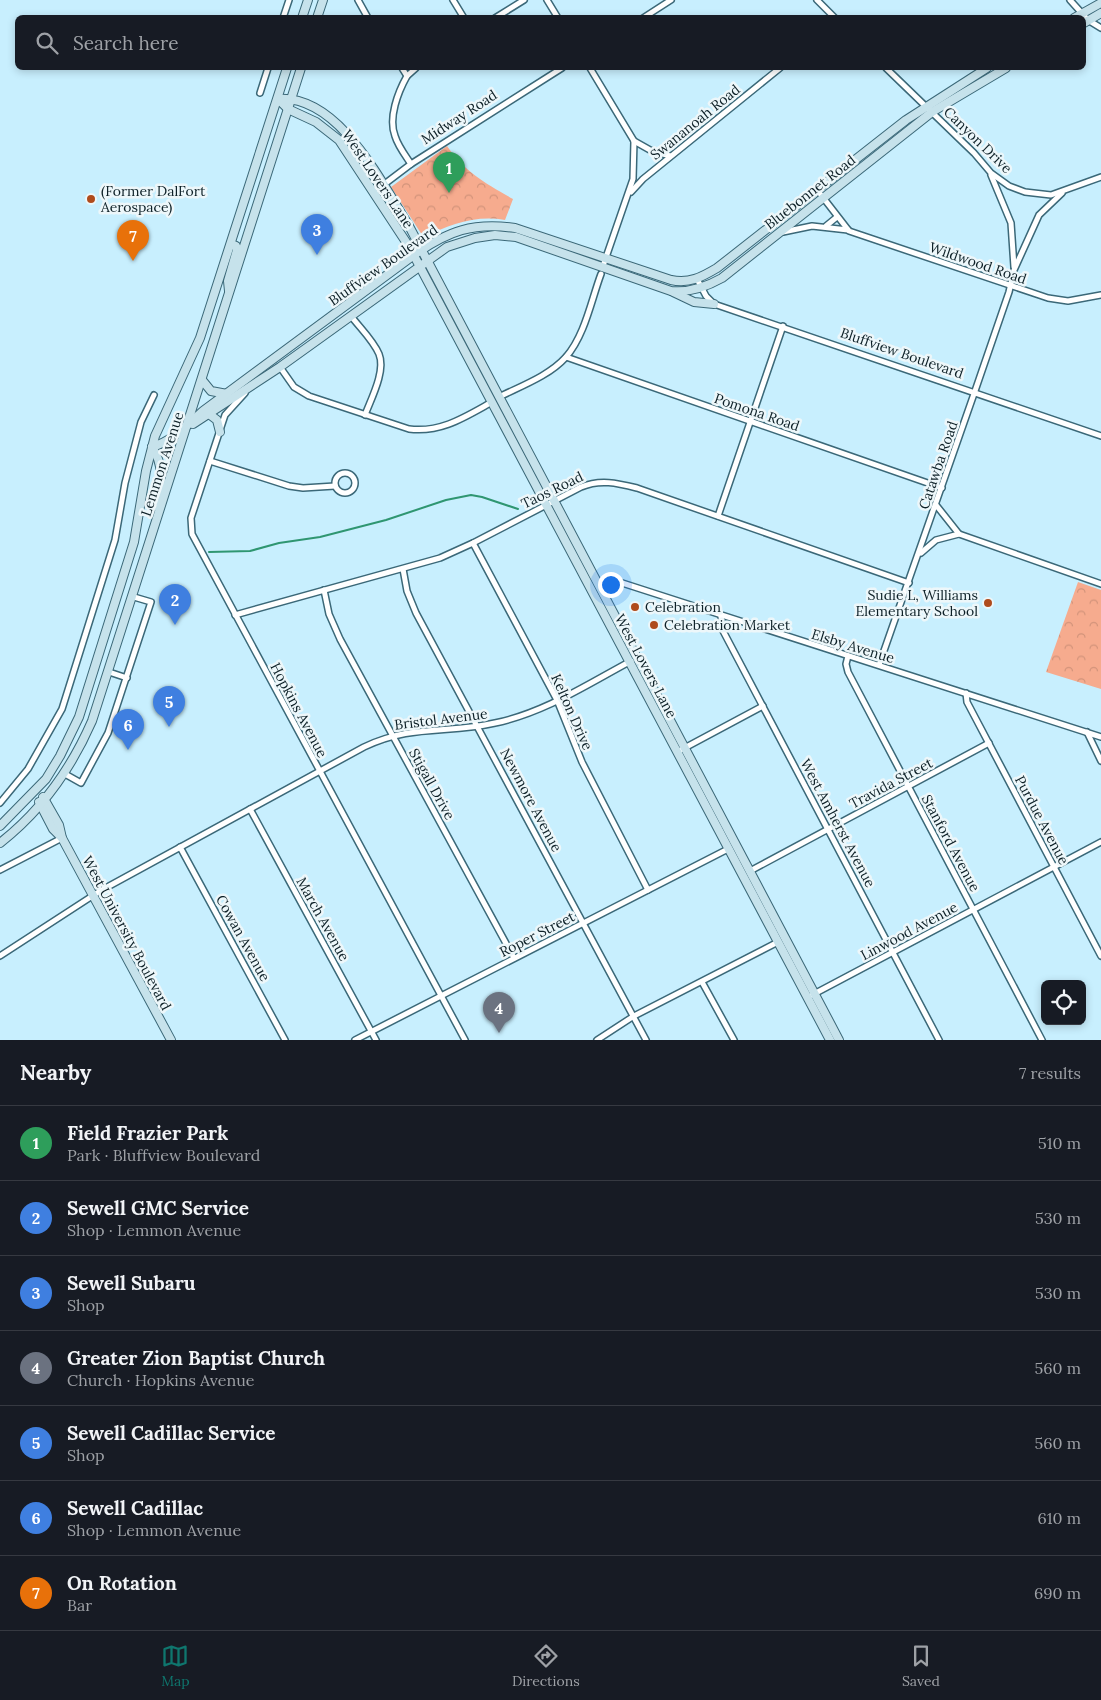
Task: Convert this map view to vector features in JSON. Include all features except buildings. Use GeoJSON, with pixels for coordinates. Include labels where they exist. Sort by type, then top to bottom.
{"type":"FeatureCollection","features":[{"type":"Feature","properties":{"kind":"main road"},"geometry":{"type":"LineString","coordinates":[[303,15],[308,0]]}},
{"type":"Feature","properties":{"kind":"main road"},"geometry":{"type":"LineString","coordinates":[[318,15],[323,0]]}},
{"type":"Feature","properties":{"kind":"main road"},"geometry":{"type":"LineString","coordinates":[[1078,15],[1101,3]]}},
{"type":"Feature","properties":{"kind":"main road"},"geometry":{"type":"LineString","coordinates":[[1086,21],[1101,13]]}},
{"type":"Feature","properties":{"kind":"main road","name":"Lemmon Avenue"},"geometry":{"type":"LineString","coordinates":[[0,826],[36,790],[53,769],[79,717],[136,535],[146,471],[152,447],[162,421],[193,357],[286,70]]}},
{"type":"Feature","properties":{"kind":"main road","name":"Lemmon Avenue"},"geometry":{"type":"LineString","coordinates":[[0,843],[42,802],[65,774],[92,722],[189,425],[300,70]]}},
{"type":"Feature","properties":{"kind":"main road"},"geometry":{"type":"LineString","coordinates":[[926,106],[984,70]]}},
{"type":"Feature","properties":{"kind":"main road"},"geometry":{"type":"LineString","coordinates":[[932,112],[1003,70]]}},
{"type":"Feature","properties":{"kind":"main road","name":"West Lovers Lane"},"geometry":{"type":"LineString","coordinates":[[278,99],[292,98],[318,110],[342,128],[359,149],[422,249],[499,397],[591,590],[685,748],[750,871],[782,941],[834,1039]]}},
{"type":"Feature","properties":{"kind":"main road","name":"West Lovers Lane"},"geometry":{"type":"LineString","coordinates":[[278,99],[288,109],[316,122],[339,140],[414,255],[492,402],[599,585],[677,752],[742,875],[782,941]]}},
{"type":"Feature","properties":{"kind":"main road","name":"Bluebonnet Road"},"geometry":{"type":"LineString","coordinates":[[697,279],[717,268],[926,106]]}},
{"type":"Feature","properties":{"kind":"main road","name":"Bluebonnet Road"},"geometry":{"type":"LineString","coordinates":[[702,288],[722,278],[775,234],[823,199],[932,112]]}},
{"type":"Feature","properties":{"kind":"main road"},"geometry":{"type":"LineString","coordinates":[[237,223],[251,226]]}},
{"type":"Feature","properties":{"kind":"main road","name":"Bluffview Boulevard"},"geometry":{"type":"LineString","coordinates":[[152,447],[164,442],[189,425],[227,394],[422,249],[453,232],[479,225],[492,225],[526,231],[603,266],[679,282],[697,279]]}},
{"type":"Feature","properties":{"kind":"main road","name":"Bluffview Boulevard"},"geometry":{"type":"LineString","coordinates":[[189,425],[199,422],[280,368],[427,259],[447,247],[463,241],[495,235],[516,237],[672,291],[702,288]]}},
{"type":"Feature","properties":{"kind":"main road"},"geometry":{"type":"LineString","coordinates":[[230,294],[228,280],[237,250],[236,246],[231,244]]}},
{"type":"Feature","properties":{"kind":"main road"},"geometry":{"type":"LineString","coordinates":[[672,291],[694,302],[714,304]]}},
{"type":"Feature","properties":{"kind":"main road"},"geometry":{"type":"LineString","coordinates":[[345,307],[351,316]]}},
{"type":"Feature","properties":{"kind":"main road"},"geometry":{"type":"LineString","coordinates":[[274,359],[280,368]]}},
{"type":"Feature","properties":{"kind":"main road"},"geometry":{"type":"LineString","coordinates":[[202,380],[212,392],[227,394]]}},
{"type":"Feature","properties":{"kind":"main road"},"geometry":{"type":"LineString","coordinates":[[492,402],[499,397]]}},
{"type":"Feature","properties":{"kind":"main road"},"geometry":{"type":"LineString","coordinates":[[209,414],[217,420],[220,432]]}},
{"type":"Feature","properties":{"kind":"main road"},"geometry":{"type":"LineString","coordinates":[[152,447],[160,464],[162,478],[156,525]]}},
{"type":"Feature","properties":{"kind":"main road"},"geometry":{"type":"LineString","coordinates":[[591,590],[599,585]]}},
{"type":"Feature","properties":{"kind":"main road"},"geometry":{"type":"LineString","coordinates":[[119,593],[134,597]]}},
{"type":"Feature","properties":{"kind":"main road","name":"West University Boulevard"},"geometry":{"type":"LineString","coordinates":[[36,790],[52,829],[62,838],[171,1040]]}},
{"type":"Feature","properties":{"kind":"main road"},"geometry":{"type":"LineString","coordinates":[[728,848],[736,844]]}},
{"type":"Feature","properties":{"kind":"main road"},"geometry":{"type":"LineString","coordinates":[[742,875],[750,871]]}},
{"type":"Feature","properties":{"kind":"street"},"geometry":{"type":"LineString","coordinates":[[284,15],[289,0]]}},
{"type":"Feature","properties":{"kind":"street"},"geometry":{"type":"LineString","coordinates":[[358,0],[366,15]]}},
{"type":"Feature","properties":{"kind":"street"},"geometry":{"type":"LineString","coordinates":[[453,0],[462,15]]}},
{"type":"Feature","properties":{"kind":"street"},"geometry":{"type":"LineString","coordinates":[[500,15],[524,0]]}},
{"type":"Feature","properties":{"kind":"street"},"geometry":{"type":"LineString","coordinates":[[547,0],[556,15]]}},
{"type":"Feature","properties":{"kind":"street"},"geometry":{"type":"LineString","coordinates":[[648,15],[671,0]]}},
{"type":"Feature","properties":{"kind":"street"},"geometry":{"type":"LineString","coordinates":[[817,0],[832,15]]}},
{"type":"Feature","properties":{"kind":"street"},"geometry":{"type":"LineString","coordinates":[[1070,0],[1078,15]]}},
{"type":"Feature","properties":{"kind":"street"},"geometry":{"type":"LineString","coordinates":[[1086,21],[1101,28]]}},
{"type":"Feature","properties":{"kind":"street"},"geometry":{"type":"LineString","coordinates":[[260,93],[267,70]]}},
{"type":"Feature","properties":{"kind":"street"},"geometry":{"type":"LineString","coordinates":[[403,70],[407,76]]}},
{"type":"Feature","properties":{"kind":"street"},"geometry":{"type":"LineString","coordinates":[[411,164],[397,142],[392,127],[399,94],[407,76],[414,70]]}},
{"type":"Feature","properties":{"kind":"street","name":"Midway Road"},"geometry":{"type":"LineString","coordinates":[[374,192],[382,184],[411,164],[559,70]]}},
{"type":"Feature","properties":{"kind":"street"},"geometry":{"type":"LineString","coordinates":[[591,70],[634,141],[650,150],[670,156]]}},
{"type":"Feature","properties":{"kind":"street","name":"Swananoah Road"},"geometry":{"type":"LineString","coordinates":[[628,197],[642,179],[778,70]]}},
{"type":"Feature","properties":{"kind":"street"},"geometry":{"type":"LineString","coordinates":[[888,70],[926,106]]}},
{"type":"Feature","properties":{"kind":"street","name":"Canyon Drive"},"geometry":{"type":"LineString","coordinates":[[926,106],[974,153],[990,173],[1009,186],[1025,192],[1043,195],[1062,193],[1101,176]]}},
{"type":"Feature","properties":{"kind":"street"},"geometry":{"type":"LineString","coordinates":[[499,397],[547,372],[566,357],[578,338],[628,197],[634,173],[634,141]]}},
{"type":"Feature","properties":{"kind":"street","name":"Catawba Road"},"geometry":{"type":"LineString","coordinates":[[990,173],[1011,223],[1014,270]]}},
{"type":"Feature","properties":{"kind":"street"},"geometry":{"type":"LineString","coordinates":[[818,191],[849,231]]}},
{"type":"Feature","properties":{"kind":"street","name":"Catawba Road"},"geometry":{"type":"LineString","coordinates":[[879,665],[942,488],[1014,270],[1039,215],[1062,193]]}},
{"type":"Feature","properties":{"kind":"street"},"geometry":{"type":"LineString","coordinates":[[826,226],[837,217]]}},
{"type":"Feature","properties":{"kind":"street","name":"Wildwood Road"},"geometry":{"type":"LineString","coordinates":[[775,234],[801,227],[826,226],[849,231],[1010,286],[1059,300],[1082,300],[1101,295]]}},
{"type":"Feature","properties":{"kind":"street"},"geometry":{"type":"LineString","coordinates":[[697,279],[709,300],[714,304]]}},
{"type":"Feature","properties":{"kind":"street","name":"Bluffview Boulevard"},"geometry":{"type":"LineString","coordinates":[[714,304],[975,391],[1101,436]]}},
{"type":"Feature","properties":{"kind":"street"},"geometry":{"type":"LineString","coordinates":[[351,316],[376,348],[381,361],[380,370],[365,415]]}},
{"type":"Feature","properties":{"kind":"street"},"geometry":{"type":"LineString","coordinates":[[718,516],[783,326]]}},
{"type":"Feature","properties":{"kind":"street","name":"Pomona Road"},"geometry":{"type":"LineString","coordinates":[[566,357],[942,488]]}},
{"type":"Feature","properties":{"kind":"street"},"geometry":{"type":"LineString","coordinates":[[280,368],[301,392],[409,429],[434,430],[455,423],[492,402]]}},
{"type":"Feature","properties":{"kind":"street","name":"Hopkins Avenue"},"geometry":{"type":"LineString","coordinates":[[252,387],[228,409],[191,518],[191,529],[235,615],[465,1040]]}},
{"type":"Feature","properties":{"kind":"street","name":"Lemmon Avenue"},"geometry":{"type":"LineString","coordinates":[[0,803],[28,769],[62,709],[115,540],[126,483],[141,422],[154,395]]}},
{"type":"Feature","properties":{"kind":"street"},"geometry":{"type":"LineString","coordinates":[[210,461],[289,486],[303,488],[336,486]]}},
{"type":"Feature","properties":{"kind":"street"},"geometry":{"type":"LineString","coordinates":[[348,473],[355,479],[354,488],[348,493],[340,492],[336,486],[336,480],[342,474],[348,473]]}},
{"type":"Feature","properties":{"kind":"street","name":"Taos Road"},"geometry":{"type":"LineString","coordinates":[[235,615],[440,558],[589,483],[608,482],[637,488],[909,583]]}},
{"type":"Feature","properties":{"kind":"street"},"geometry":{"type":"LineString","coordinates":[[936,505],[959,534],[1101,584]]}},
{"type":"Feature","properties":{"kind":"street"},"geometry":{"type":"LineString","coordinates":[[916,560],[930,544],[959,534]]}},
{"type":"Feature","properties":{"kind":"street","name":"Kelton Drive"},"geometry":{"type":"LineString","coordinates":[[473,543],[557,700],[582,762],[648,890]]}},
{"type":"Feature","properties":{"kind":"street","name":"Newmore Avenue"},"geometry":{"type":"LineString","coordinates":[[403,569],[407,591],[413,607],[646,1040]]}},
{"type":"Feature","properties":{"kind":"street","name":"Elsby Avenue"},"geometry":{"type":"LineString","coordinates":[[599,585],[607,581],[616,582],[1101,737]]}},
{"type":"Feature","properties":{"kind":"street","name":"Stigall Drive"},"geometry":{"type":"LineString","coordinates":[[324,590],[329,614],[340,639],[514,958]]}},
{"type":"Feature","properties":{"kind":"street"},"geometry":{"type":"LineString","coordinates":[[65,774],[81,783],[108,733],[151,602],[134,597]]}},
{"type":"Feature","properties":{"kind":"street","name":"West Amherst Avenue"},"geometry":{"type":"LineString","coordinates":[[721,616],[722,629],[939,1040]]}},
{"type":"Feature","properties":{"kind":"street","name":"Stanford Avenue"},"geometry":{"type":"LineString","coordinates":[[848,656],[846,664],[848,672],[1042,1040]]}},
{"type":"Feature","properties":{"kind":"street","name":"Bristol Avenue"},"geometry":{"type":"LineString","coordinates":[[0,956],[93,895],[364,747],[393,735],[414,730],[478,726],[519,717],[557,700],[633,660]]}},
{"type":"Feature","properties":{"kind":"street"},"geometry":{"type":"LineString","coordinates":[[109,672],[127,678]]}},
{"type":"Feature","properties":{"kind":"street","name":"Purdue Avenue"},"geometry":{"type":"LineString","coordinates":[[966,693],[967,702],[1101,956]]}},
{"type":"Feature","properties":{"kind":"street"},"geometry":{"type":"LineString","coordinates":[[677,752],[763,706]]}},
{"type":"Feature","properties":{"kind":"street"},"geometry":{"type":"LineString","coordinates":[[1086,732],[1101,761]]}},
{"type":"Feature","properties":{"kind":"street","name":"Travida Street"},"geometry":{"type":"LineString","coordinates":[[750,871],[989,743]]}},
{"type":"Feature","properties":{"kind":"street","name":"March Avenue"},"geometry":{"type":"LineString","coordinates":[[250,809],[376,1040]]}},
{"type":"Feature","properties":{"kind":"street"},"geometry":{"type":"LineString","coordinates":[[0,870],[62,838]]}},
{"type":"Feature","properties":{"kind":"street","name":"Linwood Avenue"},"geometry":{"type":"LineString","coordinates":[[811,996],[1101,842]]}},
{"type":"Feature","properties":{"kind":"street","name":"Cowan Avenue"},"geometry":{"type":"LineString","coordinates":[[180,847],[285,1040]]}},
{"type":"Feature","properties":{"kind":"street","name":"Roper Street"},"geometry":{"type":"LineString","coordinates":[[355,1040],[728,848]]}},
{"type":"Feature","properties":{"kind":"street"},"geometry":{"type":"LineString","coordinates":[[597,1040],[634,1016],[782,941]]}},
{"type":"Feature","properties":{"kind":"street"},"geometry":{"type":"LineString","coordinates":[[702,982],[734,1040]]}},
{"type":"Feature","properties":{"kind":"green space"},"geometry":{"type":"Polygon","coordinates":[[[447,146],[469,170],[513,199],[505,220],[484,219],[463,222],[424,238],[391,187],[447,146]]]}},
{"type":"Feature","properties":{"kind":"green space"},"geometry":{"type":"Polygon","coordinates":[[[1078,582],[1101,590],[1101,689],[1046,672],[1078,582]]]}},
{"type":"Feature","properties":{"kind":"waterway"},"geometry":{"type":"LineString","coordinates":[[209,552],[250,551],[279,543],[320,537],[386,520],[446,500],[471,495],[518,509]]}},
{"type":"Feature","properties":{"kind":"place","name":"Field Frazier Park"},"geometry":{"type":"Point","coordinates":[449,193]}},
{"type":"Feature","properties":{"kind":"place","name":"(Former DalFort Aerospace)"},"geometry":{"type":"Point","coordinates":[91,199]}},
{"type":"Feature","properties":{"kind":"place","name":"Sewell Subaru"},"geometry":{"type":"Point","coordinates":[317,255]}},
{"type":"Feature","properties":{"kind":"place","name":"On Rotation"},"geometry":{"type":"Point","coordinates":[133,261]}},
{"type":"Feature","properties":{"kind":"place","name":"Sudie L, Williams Elementary School"},"geometry":{"type":"Point","coordinates":[988,603]}},
{"type":"Feature","properties":{"kind":"place","name":"Celebration"},"geometry":{"type":"Point","coordinates":[635,607]}},
{"type":"Feature","properties":{"kind":"place","name":"Sewell GMC Service"},"geometry":{"type":"Point","coordinates":[175,625]}},
{"type":"Feature","properties":{"kind":"place","name":"Celebration Market"},"geometry":{"type":"Point","coordinates":[654,625]}},
{"type":"Feature","properties":{"kind":"place","name":"Sewell Cadillac Service"},"geometry":{"type":"Point","coordinates":[169,727]}},
{"type":"Feature","properties":{"kind":"place","name":"Sewell Cadillac"},"geometry":{"type":"Point","coordinates":[128,750]}},
{"type":"Feature","properties":{"kind":"place","name":"Greater Zion Baptist Church"},"geometry":{"type":"Point","coordinates":[499,1033]}}]}
